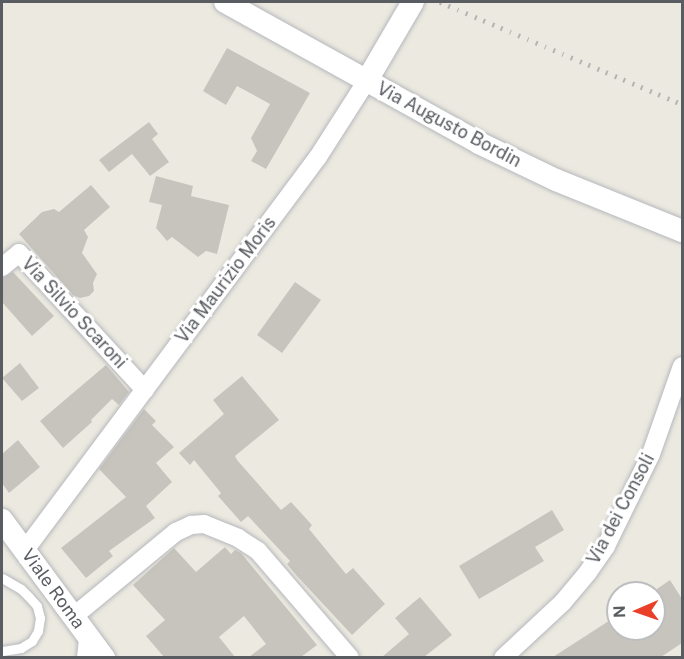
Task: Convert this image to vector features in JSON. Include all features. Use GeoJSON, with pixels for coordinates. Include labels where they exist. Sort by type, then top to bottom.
{"type":"FeatureCollection","features":[{"type":"Feature","properties":{"kind":"street","name":"Via Augusto Bordin"},"geometry":{"type":"LineString","coordinates":[[225,2],[366,82],[528,167],[682,231]]}},
{"type":"Feature","properties":{"kind":"street","name":"Via Maurizio Moris"},"geometry":{"type":"LineString","coordinates":[[26,550],[313,164],[366,82],[413,2]]}},
{"type":"Feature","properties":{"kind":"street","name":"Via Silvio Scaroni"},"geometry":{"type":"LineString","coordinates":[[2,267],[19,253],[145,390]]}},
{"type":"Feature","properties":{"kind":"street","name":"Via dei Consoli"},"geometry":{"type":"LineString","coordinates":[[503,657],[563,602],[606,546],[651,454],[682,366]]}},
{"type":"Feature","properties":{"kind":"street","name":"Viale Roma"},"geometry":{"type":"LineString","coordinates":[[2,520],[74,616],[87,648],[104,657]]}},
{"type":"Feature","properties":{"kind":"street"},"geometry":{"type":"LineString","coordinates":[[74,616],[176,532],[191,525],[204,524],[238,538],[258,550],[350,657]]}},
{"type":"Feature","properties":{"kind":"lane"},"geometry":{"type":"LineString","coordinates":[[2,578],[21,589],[29,597],[37,606],[40,618],[38,631],[32,641],[21,648],[2,651]]}},
{"type":"Feature","properties":{"kind":"building"},"geometry":{"type":"Polygon","coordinates":[[[227,48],[310,93],[266,169],[251,161],[257,151],[251,138],[270,104],[237,86],[226,105],[203,91],[227,48]]]}},
{"type":"Feature","properties":{"kind":"building"},"geometry":{"type":"Polygon","coordinates":[[[149,122],[158,134],[152,139],[169,162],[150,176],[132,154],[109,172],[99,160],[149,122]]]}},
{"type":"Feature","properties":{"kind":"building"},"geometry":{"type":"Polygon","coordinates":[[[156,176],[193,186],[191,196],[229,205],[217,254],[206,251],[198,257],[172,237],[167,241],[156,228],[162,205],[149,202],[156,176]]]}},
{"type":"Feature","properties":{"kind":"building"},"geometry":{"type":"Polygon","coordinates":[[[91,185],[110,207],[84,230],[88,237],[82,253],[97,274],[93,283],[94,291],[89,296],[80,298],[73,295],[19,234],[42,212],[54,209],[59,212],[91,185]]]}},
{"type":"Feature","properties":{"kind":"building"},"geometry":{"type":"Polygon","coordinates":[[[13,272],[54,316],[32,336],[2,302],[2,278],[13,272]]]}},
{"type":"Feature","properties":{"kind":"building"},"geometry":{"type":"Polygon","coordinates":[[[295,282],[321,300],[282,353],[257,335],[295,282]]]}},
{"type":"Feature","properties":{"kind":"building"},"geometry":{"type":"Polygon","coordinates":[[[20,363],[39,388],[22,401],[2,378],[20,363]]]}},
{"type":"Feature","properties":{"kind":"building"},"geometry":{"type":"Polygon","coordinates":[[[106,365],[129,392],[119,405],[112,399],[91,420],[92,422],[63,448],[40,421],[106,365]]]}},
{"type":"Feature","properties":{"kind":"building"},"geometry":{"type":"Polygon","coordinates":[[[242,376],[279,420],[235,456],[237,460],[281,510],[291,502],[312,525],[309,529],[346,574],[353,568],[385,604],[352,635],[297,576],[287,564],[290,561],[248,516],[241,522],[218,496],[221,493],[194,460],[190,465],[179,453],[224,414],[213,400],[242,376]]]}},
{"type":"Feature","properties":{"kind":"building"},"geometry":{"type":"Polygon","coordinates":[[[144,409],[156,421],[152,425],[174,447],[156,463],[172,482],[146,506],[155,518],[109,551],[113,556],[86,578],[61,548],[126,497],[99,469],[144,409]]]}},
{"type":"Feature","properties":{"kind":"building"},"geometry":{"type":"Polygon","coordinates":[[[18,440],[40,467],[9,493],[2,483],[2,454],[18,440]]]}},
{"type":"Feature","properties":{"kind":"building"},"geometry":{"type":"Polygon","coordinates":[[[552,510],[564,530],[535,547],[544,561],[479,599],[459,566],[552,510]]]}},
{"type":"Feature","properties":{"kind":"building"},"geometry":{"type":"Polygon","coordinates":[[[225,547],[231,554],[235,550],[241,553],[317,645],[301,657],[249,657],[266,644],[244,616],[219,637],[235,657],[164,657],[146,636],[165,620],[133,585],[174,548],[196,572],[225,547]]]}},
{"type":"Feature","properties":{"kind":"building"},"geometry":{"type":"Polygon","coordinates":[[[670,580],[682,599],[682,643],[661,657],[553,657],[606,623],[606,641],[666,641],[666,583],[670,580]]]}},
{"type":"Feature","properties":{"kind":"building"},"geometry":{"type":"Polygon","coordinates":[[[420,597],[452,635],[424,657],[382,657],[409,634],[395,618],[420,597]]]}},
{"type":"Feature","properties":{"kind":"railway"},"geometry":{"type":"LineString","coordinates":[[440,2],[682,104]]}}]}
